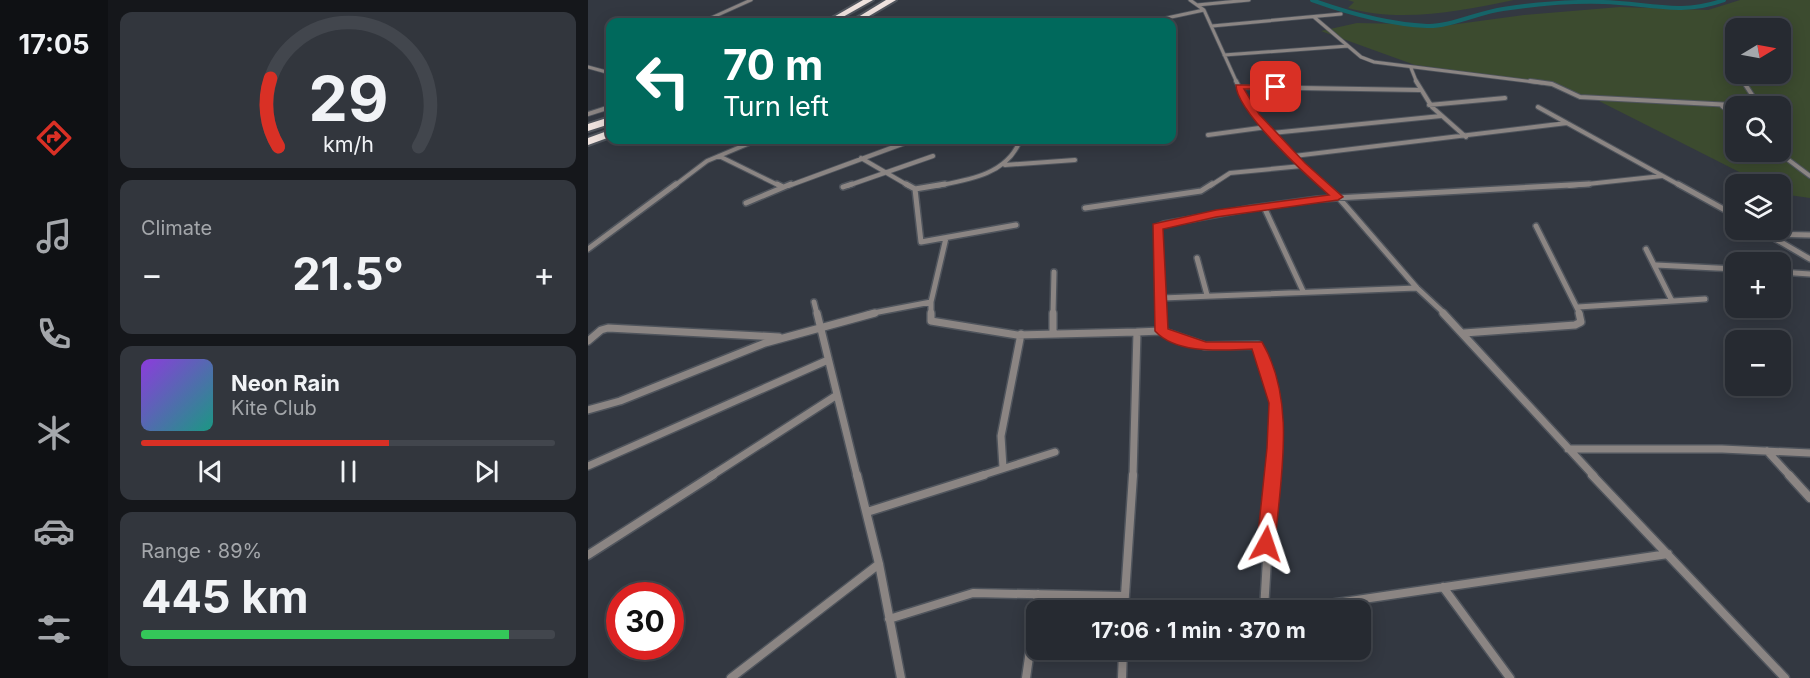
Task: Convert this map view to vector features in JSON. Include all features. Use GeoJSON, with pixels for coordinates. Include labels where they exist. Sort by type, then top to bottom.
{"type":"FeatureCollection","features":[{"type":"Feature","properties":{"kind":"highway"},"geometry":{"type":"LineString","coordinates":[[836,18],[868,0]]}},
{"type":"Feature","properties":{"kind":"highway"},"geometry":{"type":"LineString","coordinates":[[861,18],[892,0]]}},
{"type":"Feature","properties":{"kind":"highway"},"geometry":{"type":"LineString","coordinates":[[588,128],[606,121]]}},
{"type":"Feature","properties":{"kind":"highway"},"geometry":{"type":"LineString","coordinates":[[588,142],[606,135]]}},
{"type":"Feature","properties":{"kind":"street"},"geometry":{"type":"LineString","coordinates":[[711,18],[751,0]]}},
{"type":"Feature","properties":{"kind":"street"},"geometry":{"type":"LineString","coordinates":[[1190,0],[1204,10],[1239,87],[1255,115],[1302,166],[1338,197],[1417,288],[1464,333],[1568,449],[1785,678]]}},
{"type":"Feature","properties":{"kind":"street"},"geometry":{"type":"LineString","coordinates":[[1197,5],[1249,0]]}},
{"type":"Feature","properties":{"kind":"street"},"geometry":{"type":"LineString","coordinates":[[1167,18],[1204,10]]}},
{"type":"Feature","properties":{"kind":"street"},"geometry":{"type":"LineString","coordinates":[[1212,26],[1341,15]]}},
{"type":"Feature","properties":{"kind":"street"},"geometry":{"type":"LineString","coordinates":[[1314,17],[1368,61],[1552,84],[1580,97],[1725,105]]}},
{"type":"Feature","properties":{"kind":"street"},"geometry":{"type":"LineString","coordinates":[[1224,55],[1348,46]]}},
{"type":"Feature","properties":{"kind":"street"},"geometry":{"type":"LineString","coordinates":[[588,67],[606,71]]}},
{"type":"Feature","properties":{"kind":"street"},"geometry":{"type":"LineString","coordinates":[[1412,68],[1419,90],[1429,105],[1467,137]]}},
{"type":"Feature","properties":{"kind":"street"},"geometry":{"type":"LineString","coordinates":[[1239,87],[1419,90]]}},
{"type":"Feature","properties":{"kind":"street"},"geometry":{"type":"LineString","coordinates":[[1429,105],[1505,98]]}},
{"type":"Feature","properties":{"kind":"street"},"geometry":{"type":"LineString","coordinates":[[1721,105],[1725,108]]}},
{"type":"Feature","properties":{"kind":"street"},"geometry":{"type":"LineString","coordinates":[[1538,107],[1725,210]]}},
{"type":"Feature","properties":{"kind":"street"},"geometry":{"type":"LineString","coordinates":[[588,114],[606,108]]}},
{"type":"Feature","properties":{"kind":"street"},"geometry":{"type":"LineString","coordinates":[[1208,135],[1441,116]]}},
{"type":"Feature","properties":{"kind":"street"},"geometry":{"type":"LineString","coordinates":[[1294,156],[1467,137],[1567,123]]}},
{"type":"Feature","properties":{"kind":"street"},"geometry":{"type":"LineString","coordinates":[[588,249],[707,161],[748,144]]}},
{"type":"Feature","properties":{"kind":"street"},"geometry":{"type":"LineString","coordinates":[[746,203],[901,144]]}},
{"type":"Feature","properties":{"kind":"street"},"geometry":{"type":"LineString","coordinates":[[861,158],[915,189],[993,172],[1018,151],[1019,144]]}},
{"type":"Feature","properties":{"kind":"street"},"geometry":{"type":"LineString","coordinates":[[720,156],[783,188]]}},
{"type":"Feature","properties":{"kind":"street"},"geometry":{"type":"LineString","coordinates":[[843,187],[933,156]]}},
{"type":"Feature","properties":{"kind":"street"},"geometry":{"type":"LineString","coordinates":[[1004,165],[1075,160]]}},
{"type":"Feature","properties":{"kind":"street"},"geometry":{"type":"LineString","coordinates":[[1791,162],[1810,176]]}},
{"type":"Feature","properties":{"kind":"street"},"geometry":{"type":"LineString","coordinates":[[1085,208],[1201,191],[1230,173],[1302,166]]}},
{"type":"Feature","properties":{"kind":"street"},"geometry":{"type":"LineString","coordinates":[[1161,331],[1162,298],[1157,227],[1216,213],[1338,197],[1605,184],[1662,176]]}},
{"type":"Feature","properties":{"kind":"street"},"geometry":{"type":"LineString","coordinates":[[915,189],[921,243],[1016,225]]}},
{"type":"Feature","properties":{"kind":"street"},"geometry":{"type":"LineString","coordinates":[[1264,207],[1303,291]]}},
{"type":"Feature","properties":{"kind":"street"},"geometry":{"type":"LineString","coordinates":[[1464,333],[1575,325],[1581,322],[1578,307],[1536,226]]}},
{"type":"Feature","properties":{"kind":"street"},"geometry":{"type":"LineString","coordinates":[[1791,234],[1810,235]]}},
{"type":"Feature","properties":{"kind":"street"},"geometry":{"type":"LineString","coordinates":[[946,238],[931,302],[931,321],[1021,334],[1161,331],[1182,340],[1206,346],[1257,345],[1276,403],[1265,600]]}},
{"type":"Feature","properties":{"kind":"street"},"geometry":{"type":"LineString","coordinates":[[1779,240],[1810,259]]}},
{"type":"Feature","properties":{"kind":"street"},"geometry":{"type":"LineString","coordinates":[[588,243],[595,242]]}},
{"type":"Feature","properties":{"kind":"street"},"geometry":{"type":"LineString","coordinates":[[1646,249],[1672,301]]}},
{"type":"Feature","properties":{"kind":"street"},"geometry":{"type":"LineString","coordinates":[[1197,258],[1207,295]]}},
{"type":"Feature","properties":{"kind":"street"},"geometry":{"type":"LineString","coordinates":[[1656,265],[1725,268]]}},
{"type":"Feature","properties":{"kind":"street"},"geometry":{"type":"LineString","coordinates":[[1053,334],[1054,272]]}},
{"type":"Feature","properties":{"kind":"street"},"geometry":{"type":"LineString","coordinates":[[1791,273],[1810,274]]}},
{"type":"Feature","properties":{"kind":"street"},"geometry":{"type":"LineString","coordinates":[[1162,298],[1417,288]]}},
{"type":"Feature","properties":{"kind":"street"},"geometry":{"type":"LineString","coordinates":[[1578,307],[1705,299]]}},
{"type":"Feature","properties":{"kind":"street"},"geometry":{"type":"LineString","coordinates":[[814,302],[867,512],[901,678]]}},
{"type":"Feature","properties":{"kind":"street"},"geometry":{"type":"LineString","coordinates":[[588,410],[634,396],[712,361],[821,324],[931,302]]}},
{"type":"Feature","properties":{"kind":"street"},"geometry":{"type":"LineString","coordinates":[[588,341],[601,330],[608,328],[782,337]]}},
{"type":"Feature","properties":{"kind":"street"},"geometry":{"type":"LineString","coordinates":[[1124,600],[1134,464],[1137,332]]}},
{"type":"Feature","properties":{"kind":"street"},"geometry":{"type":"LineString","coordinates":[[1003,468],[1001,436],[1021,334]]}},
{"type":"Feature","properties":{"kind":"street"},"geometry":{"type":"LineString","coordinates":[[588,466],[828,360]]}},
{"type":"Feature","properties":{"kind":"street"},"geometry":{"type":"LineString","coordinates":[[588,555],[837,395]]}},
{"type":"Feature","properties":{"kind":"street"},"geometry":{"type":"LineString","coordinates":[[1568,449],[1810,453]]}},
{"type":"Feature","properties":{"kind":"street"},"geometry":{"type":"LineString","coordinates":[[1767,451],[1810,498]]}},
{"type":"Feature","properties":{"kind":"street"},"geometry":{"type":"LineString","coordinates":[[867,512],[1055,452]]}},
{"type":"Feature","properties":{"kind":"street"},"geometry":{"type":"LineString","coordinates":[[1356,600],[1668,554]]}},
{"type":"Feature","properties":{"kind":"street"},"geometry":{"type":"LineString","coordinates":[[731,678],[879,564]]}},
{"type":"Feature","properties":{"kind":"street"},"geometry":{"type":"LineString","coordinates":[[1443,587],[1510,678]]}},
{"type":"Feature","properties":{"kind":"street"},"geometry":{"type":"LineString","coordinates":[[889,619],[973,593],[1124,596]]}},
{"type":"Feature","properties":{"kind":"street"},"geometry":{"type":"LineString","coordinates":[[1026,678],[1038,594]]}},
{"type":"Feature","properties":{"kind":"street"},"geometry":{"type":"LineString","coordinates":[[1122,678],[1123,660]]}},
{"type":"Feature","properties":{"kind":"green space"},"geometry":{"type":"Polygon","coordinates":[[[1348,0],[1514,0],[1431,14],[1389,15],[1348,8],[1354,2],[1348,0]]]}},
{"type":"Feature","properties":{"kind":"green space"},"geometry":{"type":"Polygon","coordinates":[[[1740,0],[1810,0],[1810,198],[1791,195],[1791,174],[1743,174],[1595,99],[1522,79],[1415,65],[1321,31],[1357,23],[1450,25],[1524,15],[1620,7],[1708,10],[1740,0]]]}},
{"type":"Feature","properties":{"kind":"waterway"},"geometry":{"type":"LineString","coordinates":[[1312,0],[1368,17],[1427,26],[1445,24],[1494,11],[1540,4],[1603,2],[1678,8],[1708,5],[1724,0]]}},
{"type":"Feature","properties":{"kind":"route"},"geometry":{"type":"LineString","coordinates":[[1266,544],[1275,448],[1276,403],[1257,345],[1250,343],[1206,346],[1182,340],[1161,331],[1162,298],[1157,227],[1216,213],[1338,197],[1302,166],[1255,115],[1239,87],[1276,87]]}}]}
